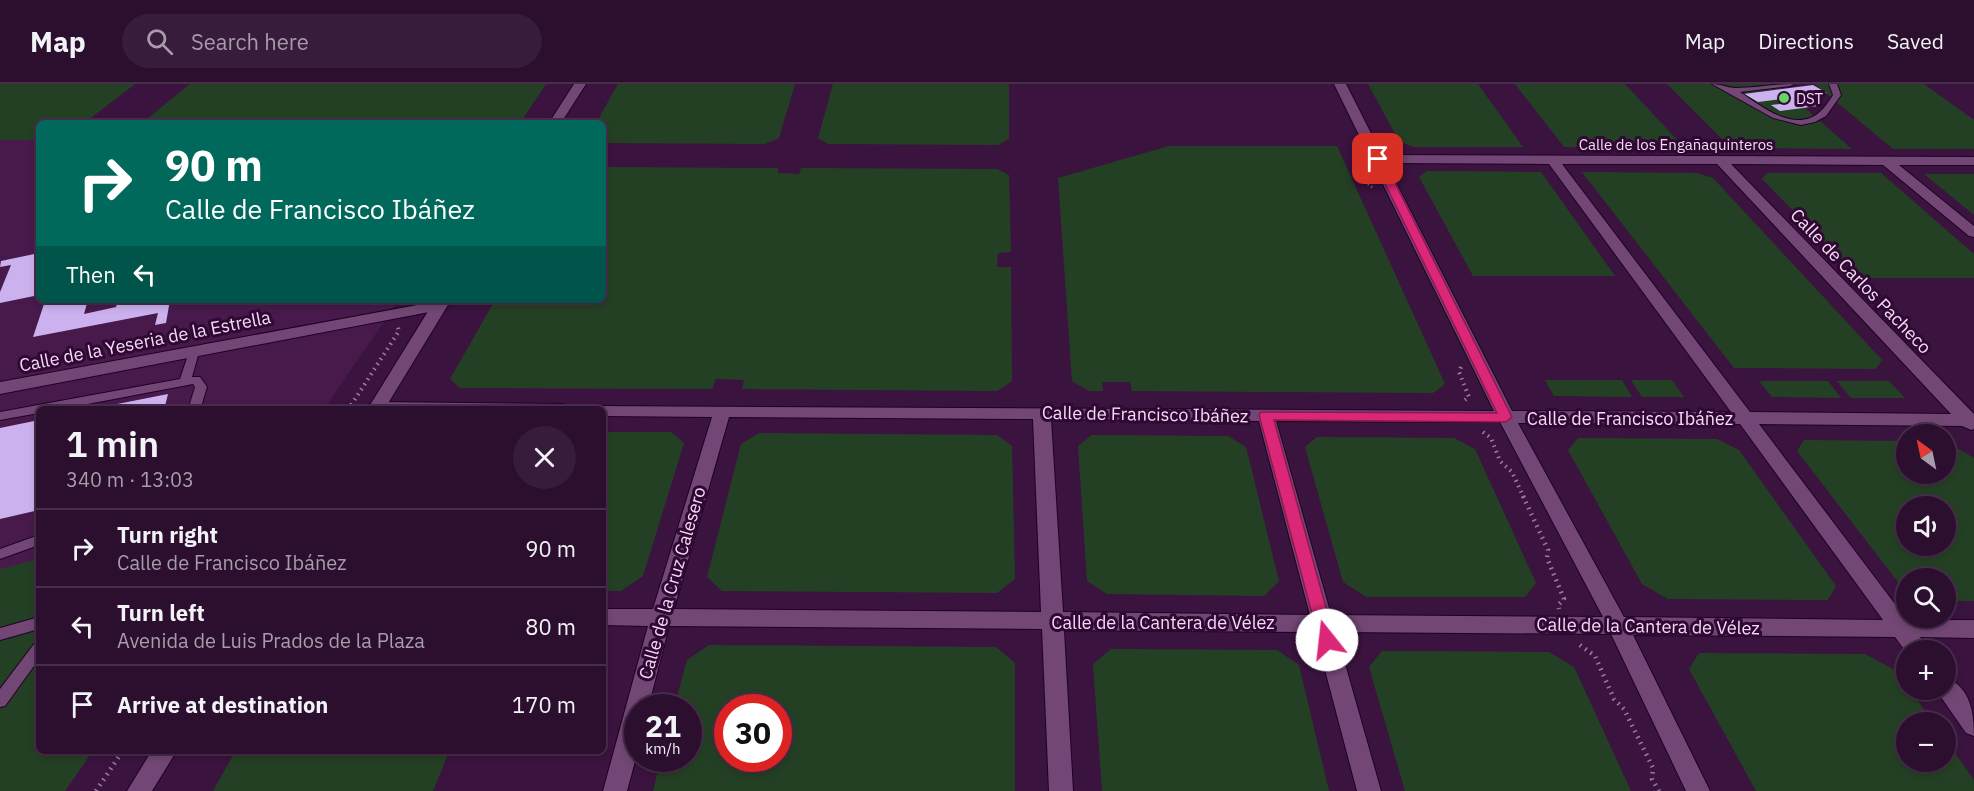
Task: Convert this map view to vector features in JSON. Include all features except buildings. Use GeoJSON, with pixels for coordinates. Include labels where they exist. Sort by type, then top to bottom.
{"type":"FeatureCollection","features":[{"type":"Feature","properties":{"kind":"street"},"geometry":{"type":"LineString","coordinates":[[557,120],[580,84]]}},
{"type":"Feature","properties":{"kind":"street"},"geometry":{"type":"LineString","coordinates":[[1340,84],[1506,417],[1618,626],[1698,791]]}},
{"type":"Feature","properties":{"kind":"street","name":"Calle de los Engañaquinteros"},"geometry":{"type":"LineString","coordinates":[[1378,159],[1974,161]]}},
{"type":"Feature","properties":{"kind":"street"},"geometry":{"type":"LineString","coordinates":[[1552,159],[1910,640]]}},
{"type":"Feature","properties":{"kind":"street","name":"Calle de Carlos Pacheco"},"geometry":{"type":"LineString","coordinates":[[1720,160],[1971,423]]}},
{"type":"Feature","properties":{"kind":"street"},"geometry":{"type":"LineString","coordinates":[[1888,162],[1974,233]]}},
{"type":"Feature","properties":{"kind":"street"},"geometry":{"type":"LineString","coordinates":[[378,406],[441,303]]}},
{"type":"Feature","properties":{"kind":"street","name":"Calle de la Yeseria de la Estrella"},"geometry":{"type":"LineString","coordinates":[[0,388],[401,313],[441,303]]}},
{"type":"Feature","properties":{"kind":"street","name":"Calle de Francisco Ibáñez"},"geometry":{"type":"LineString","coordinates":[[606,410],[1744,419],[1971,423]]}},
{"type":"Feature","properties":{"kind":"street","name":"Calle de la Cruz Calesero"},"geometry":{"type":"LineString","coordinates":[[615,791],[661,617],[722,411]]}},
{"type":"Feature","properties":{"kind":"street"},"geometry":{"type":"LineString","coordinates":[[1042,413],[1061,791]]}},
{"type":"Feature","properties":{"kind":"street"},"geometry":{"type":"LineString","coordinates":[[1266,415],[1369,791]]}},
{"type":"Feature","properties":{"kind":"street","name":"Calle de la Cantera de Vélez"},"geometry":{"type":"LineString","coordinates":[[606,617],[1974,629]]}},
{"type":"Feature","properties":{"kind":"street"},"geometry":{"type":"LineString","coordinates":[[1955,700],[1974,726]]}},
{"type":"Feature","properties":{"kind":"street"},"geometry":{"type":"LineString","coordinates":[[139,791],[163,754]]}},
{"type":"Feature","properties":{"kind":"lane"},"geometry":{"type":"LineString","coordinates":[[1716,84],[1775,116],[1791,122],[1822,115],[1837,95],[1833,84]]}},
{"type":"Feature","properties":{"kind":"lane"},"geometry":{"type":"LineString","coordinates":[[1732,91],[1790,84]]}},
{"type":"Feature","properties":{"kind":"lane"},"geometry":{"type":"LineString","coordinates":[[185,380],[194,352]]}},
{"type":"Feature","properties":{"kind":"lane"},"geometry":{"type":"LineString","coordinates":[[51,406],[185,380],[196,380],[201,387],[195,406]]}},
{"type":"Feature","properties":{"kind":"lane"},"geometry":{"type":"LineString","coordinates":[[0,416],[36,409]]}},
{"type":"Feature","properties":{"kind":"lane"},"geometry":{"type":"LineString","coordinates":[[0,554],[36,541]]}},
{"type":"Feature","properties":{"kind":"lane"},"geometry":{"type":"LineString","coordinates":[[0,634],[36,624]]}},
{"type":"Feature","properties":{"kind":"lane"},"geometry":{"type":"LineString","coordinates":[[0,701],[36,652]]}},
{"type":"Feature","properties":{"kind":"path"},"geometry":{"type":"LineString","coordinates":[[1358,158],[1368,184],[1378,199]]}},
{"type":"Feature","properties":{"kind":"path"},"geometry":{"type":"LineString","coordinates":[[351,406],[399,331],[395,324],[401,313]]}},
{"type":"Feature","properties":{"kind":"path"},"geometry":{"type":"LineString","coordinates":[[1456,356],[1469,397],[1464,401],[1469,417],[1478,430],[1491,438],[1500,461],[1512,472],[1548,550],[1547,558],[1564,599],[1558,605],[1566,625],[1576,643],[1595,656],[1614,699],[1624,709],[1653,768],[1652,779],[1659,791]]}},
{"type":"Feature","properties":{"kind":"path"},"geometry":{"type":"LineString","coordinates":[[96,791],[121,754]]}},
{"type":"Feature","properties":{"kind":"shaded area"},"geometry":{"type":"Polygon","coordinates":[[[0,84],[135,84],[88,120],[36,120],[36,303],[397,303],[326,406],[36,406],[36,754],[91,754],[65,791],[0,791],[0,84]]]}},
{"type":"Feature","properties":{"kind":"green space"},"geometry":{"type":"Polygon","coordinates":[[[0,84],[135,84],[88,120],[36,120],[36,140],[0,140],[0,84]]]}},
{"type":"Feature","properties":{"kind":"green space"},"geometry":{"type":"Polygon","coordinates":[[[190,84],[546,84],[522,120],[146,120],[190,84]]]}},
{"type":"Feature","properties":{"kind":"green space"},"geometry":{"type":"Polygon","coordinates":[[[618,84],[795,84],[779,138],[765,144],[606,143],[606,120],[598,120],[618,84]]]}},
{"type":"Feature","properties":{"kind":"green space"},"geometry":{"type":"Polygon","coordinates":[[[833,84],[1006,84],[1009,85],[1009,139],[998,145],[828,144],[818,138],[833,84]]]}},
{"type":"Feature","properties":{"kind":"green space"},"geometry":{"type":"Polygon","coordinates":[[[1368,84],[1478,84],[1523,147],[1413,147],[1399,141],[1368,84]]]}},
{"type":"Feature","properties":{"kind":"green space"},"geometry":{"type":"Polygon","coordinates":[[[1515,84],[1625,84],[1680,143],[1674,148],[1564,147],[1515,84]]]}},
{"type":"Feature","properties":{"kind":"green space"},"geometry":{"type":"Polygon","coordinates":[[[1667,84],[1777,84],[1852,149],[1742,148],[1726,143],[1667,84]]]}},
{"type":"Feature","properties":{"kind":"green space"},"geometry":{"type":"Polygon","coordinates":[[[1815,84],[1924,84],[1974,120],[1974,149],[1893,149],[1815,84]]]}},
{"type":"Feature","properties":{"kind":"green space"},"geometry":{"type":"Polygon","coordinates":[[[1169,146],[1337,146],[1445,384],[1433,393],[1132,391],[1130,382],[1102,382],[1103,391],[1089,391],[1072,381],[1058,178],[1169,146]]]}},
{"type":"Feature","properties":{"kind":"green space"},"geometry":{"type":"Polygon","coordinates":[[[606,167],[778,168],[778,173],[799,174],[801,168],[997,169],[1009,175],[1011,252],[998,253],[997,267],[1011,267],[1012,381],[997,391],[742,389],[744,380],[716,379],[712,389],[460,388],[450,379],[493,303],[606,303],[606,167]]]}},
{"type":"Feature","properties":{"kind":"green space"},"geometry":{"type":"Polygon","coordinates":[[[1427,171],[1541,172],[1615,276],[1473,276],[1419,177],[1427,171]]]}},
{"type":"Feature","properties":{"kind":"green space"},"geometry":{"type":"Polygon","coordinates":[[[1582,172],[1697,173],[1713,178],[1882,360],[1876,369],[1734,368],[1582,172]]]}},
{"type":"Feature","properties":{"kind":"green space"},"geometry":{"type":"Polygon","coordinates":[[[1767,173],[1881,173],[1974,254],[1974,278],[1860,278],[1762,179],[1767,173]]]}},
{"type":"Feature","properties":{"kind":"green space"},"geometry":{"type":"Polygon","coordinates":[[[1924,174],[1974,174],[1974,215],[1924,174]]]}},
{"type":"Feature","properties":{"kind":"green space"},"geometry":{"type":"Polygon","coordinates":[[[1545,380],[1622,380],[1632,397],[1554,396],[1545,380]]]}},
{"type":"Feature","properties":{"kind":"green space"},"geometry":{"type":"Polygon","coordinates":[[[1631,380],[1672,380],[1684,397],[1642,397],[1631,380]]]}},
{"type":"Feature","properties":{"kind":"green space"},"geometry":{"type":"Polygon","coordinates":[[[1759,381],[1828,381],[1841,398],[1772,397],[1759,381]]]}},
{"type":"Feature","properties":{"kind":"green space"},"geometry":{"type":"Polygon","coordinates":[[[1837,381],[1889,381],[1905,398],[1851,398],[1837,381]]]}},
{"type":"Feature","properties":{"kind":"green space"},"geometry":{"type":"Polygon","coordinates":[[[606,432],[671,432],[684,443],[643,576],[621,591],[606,591],[606,432]]]}},
{"type":"Feature","properties":{"kind":"green space"},"geometry":{"type":"Polygon","coordinates":[[[759,433],[997,435],[1012,446],[1015,579],[997,593],[722,591],[707,577],[741,444],[759,433]]]}},
{"type":"Feature","properties":{"kind":"green space"},"geometry":{"type":"Polygon","coordinates":[[[1092,435],[1228,436],[1246,447],[1279,581],[1264,596],[1107,594],[1087,581],[1078,446],[1092,435]]]}},
{"type":"Feature","properties":{"kind":"green space"},"geometry":{"type":"Polygon","coordinates":[[[1317,437],[1454,438],[1475,449],[1536,583],[1525,597],[1366,597],[1343,582],[1305,447],[1317,437]]]}},
{"type":"Feature","properties":{"kind":"green space"},"geometry":{"type":"Polygon","coordinates":[[[1578,438],[1717,439],[1739,450],[1836,586],[1828,600],[1668,599],[1642,584],[1568,450],[1578,438]]]}},
{"type":"Feature","properties":{"kind":"green space"},"geometry":{"type":"Polygon","coordinates":[[[1804,440],[1896,441],[1896,484],[1956,484],[1956,448],[1974,458],[1974,601],[1956,601],[1956,568],[1896,568],[1896,580],[1797,451],[1804,440]]]}},
{"type":"Feature","properties":{"kind":"green space"},"geometry":{"type":"Polygon","coordinates":[[[36,560],[36,754],[91,754],[65,791],[0,791],[0,569],[36,560]]]}},
{"type":"Feature","properties":{"kind":"green space"},"geometry":{"type":"Polygon","coordinates":[[[709,645],[996,647],[1015,663],[1015,791],[653,791],[658,772],[702,772],[702,694],[678,694],[687,660],[709,645]]]}},
{"type":"Feature","properties":{"kind":"green space"},"geometry":{"type":"Polygon","coordinates":[[[1111,649],[1277,650],[1299,665],[1329,791],[1102,791],[1093,664],[1111,649]]]}},
{"type":"Feature","properties":{"kind":"green space"},"geometry":{"type":"Polygon","coordinates":[[[1382,651],[1549,652],[1574,667],[1631,791],[1405,791],[1369,667],[1382,651]]]}},
{"type":"Feature","properties":{"kind":"green space"},"geometry":{"type":"Polygon","coordinates":[[[1699,653],[1865,654],[1896,670],[1896,700],[1917,700],[1926,712],[1896,712],[1896,772],[1956,772],[1956,754],[1974,780],[1974,791],[1756,791],[1689,669],[1699,653]]]}},
{"type":"Feature","properties":{"kind":"green space"},"geometry":{"type":"Polygon","coordinates":[[[234,754],[448,754],[433,791],[213,791],[234,754]]]}},
{"type":"Feature","properties":{"kind":"place","name":"DST"},"geometry":{"type":"Point","coordinates":[1784,98]}},
{"type":"Feature","properties":{"kind":"route"},"geometry":{"type":"LineString","coordinates":[[1327,640],[1266,415],[1506,417],[1378,159]]}}]}
